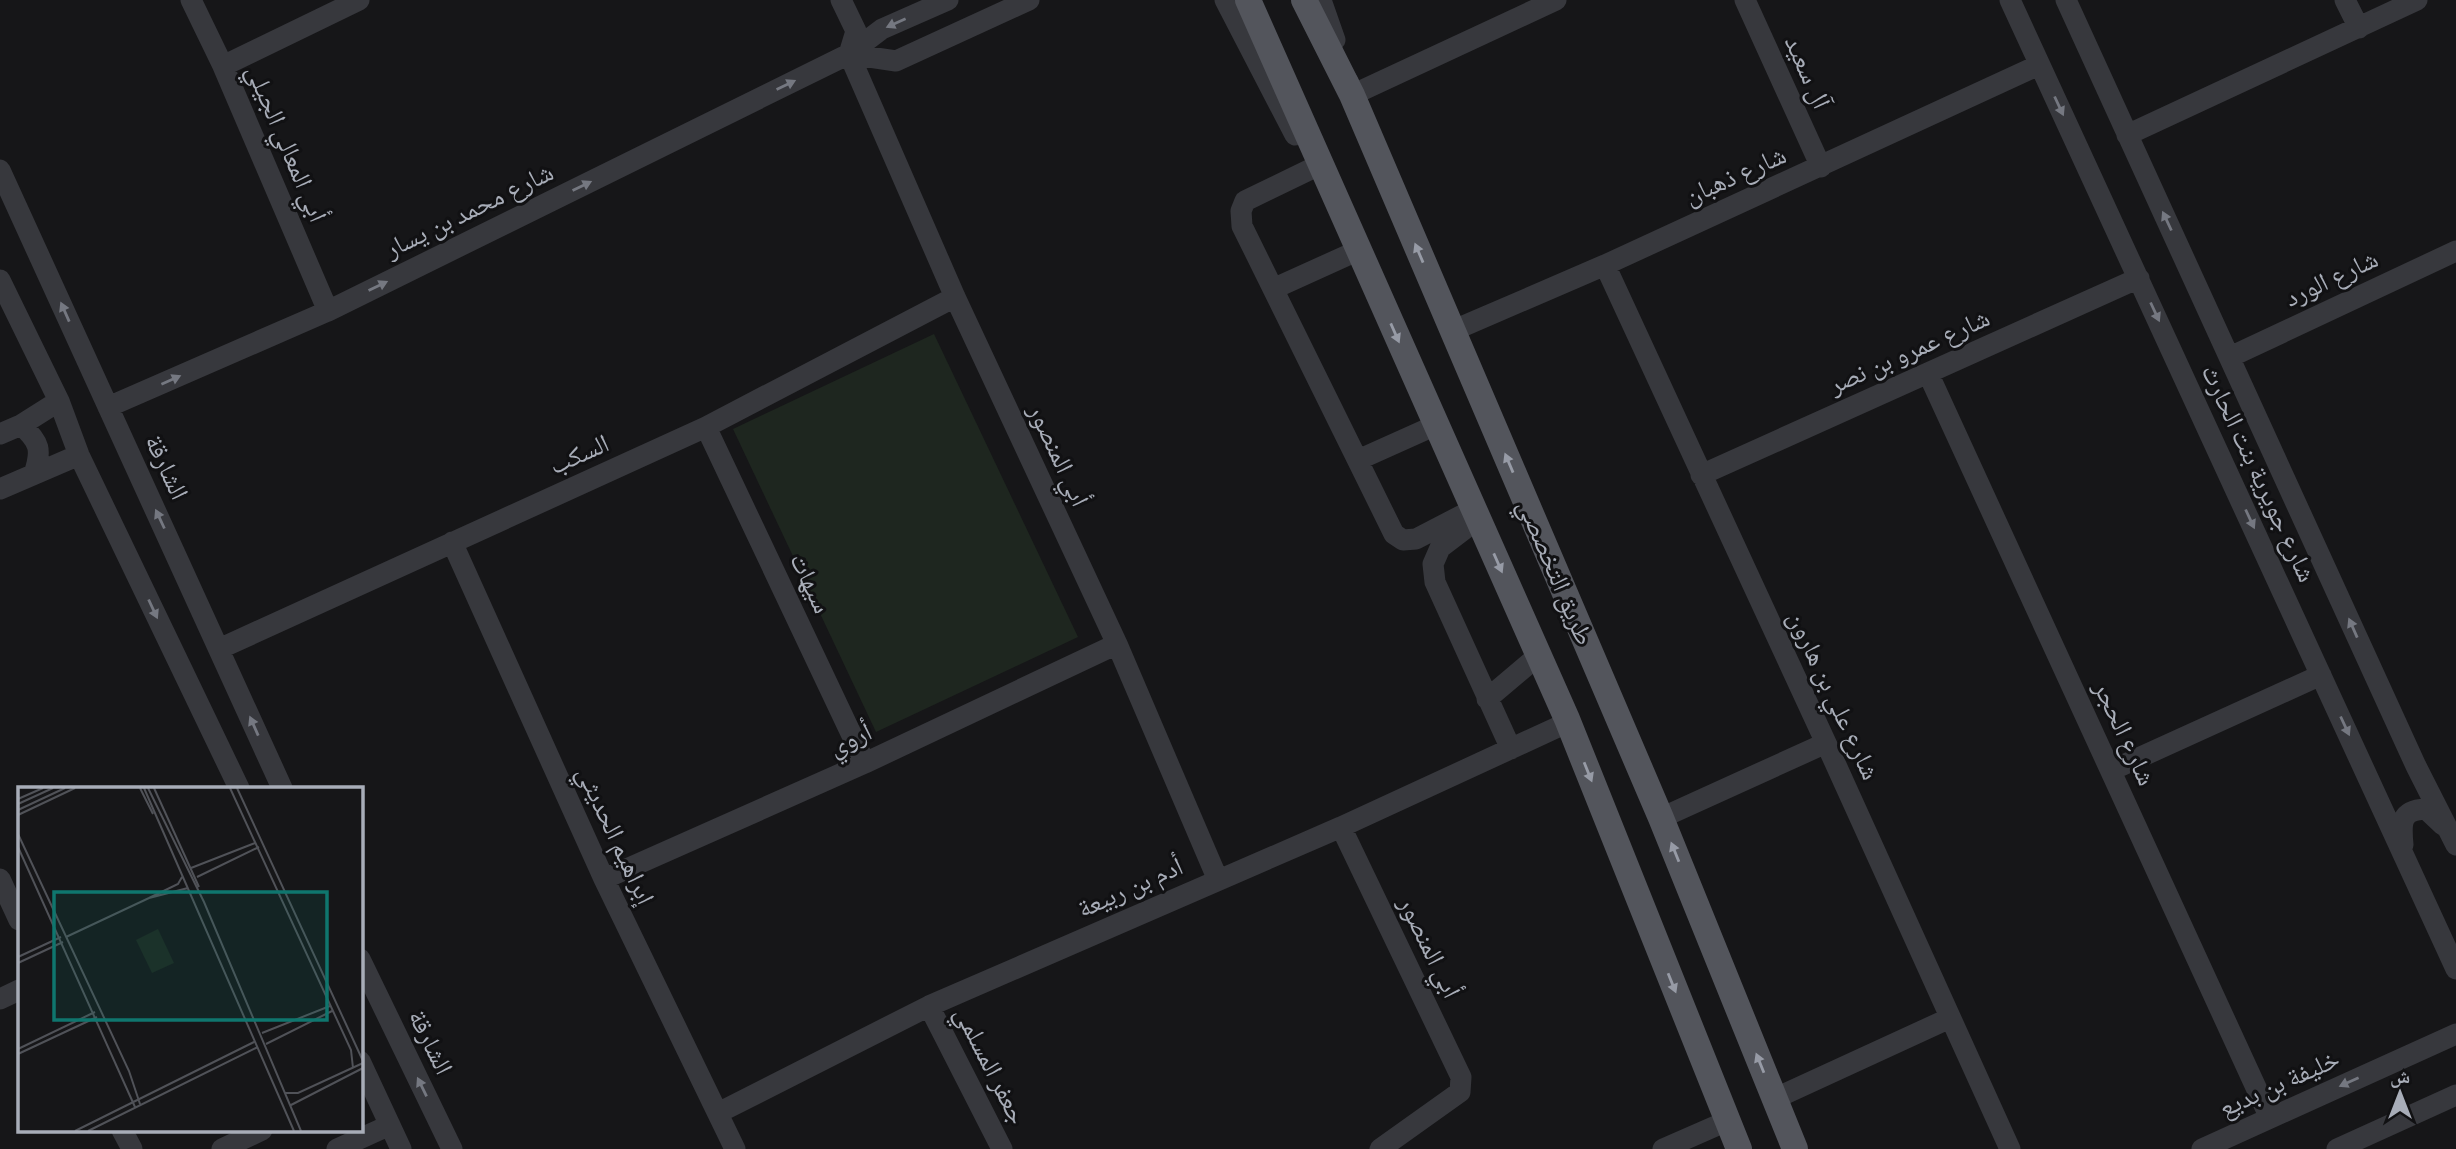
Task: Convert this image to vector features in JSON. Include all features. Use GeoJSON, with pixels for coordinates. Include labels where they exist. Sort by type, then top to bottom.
{"type":"FeatureCollection","features":[{"type":"Feature","properties":{"kind":"main road","name":"طريق التخصصي"},"geometry":{"type":"LineString","coordinates":[[1248,0],[1567,719],[1739,1149]]}},
{"type":"Feature","properties":{"kind":"main road","name":"طريق التخصصي"},"geometry":{"type":"LineString","coordinates":[[1304,0],[1352,95],[1661,818],[1795,1149]]}},
{"type":"Feature","properties":{"kind":"street","name":"أبي المعالي الجيلي"},"geometry":{"type":"LineString","coordinates":[[191,0],[223,66],[328,311]]}},
{"type":"Feature","properties":{"kind":"street"},"geometry":{"type":"LineString","coordinates":[[223,66],[359,0]]}},
{"type":"Feature","properties":{"kind":"street"},"geometry":{"type":"LineString","coordinates":[[841,0],[856,31],[849,54],[896,61],[1029,0]]}},
{"type":"Feature","properties":{"kind":"street","name":"شارع محمد بن يسار"},"geometry":{"type":"LineString","coordinates":[[108,407],[328,311],[849,54],[882,29],[948,0]]}},
{"type":"Feature","properties":{"kind":"street"},"geometry":{"type":"LineString","coordinates":[[1225,0],[1358,249],[1273,289]]}},
{"type":"Feature","properties":{"kind":"street"},"geometry":{"type":"LineString","coordinates":[[1321,0],[1352,95],[1556,0]]}},
{"type":"Feature","properties":{"kind":"street","name":"آل سعيد"},"geometry":{"type":"LineString","coordinates":[[1745,0],[1821,167]]}},
{"type":"Feature","properties":{"kind":"street","name":"شارع جويرية بنت الحارث"},"geometry":{"type":"LineString","coordinates":[[2010,0],[2456,969]]}},
{"type":"Feature","properties":{"kind":"street","name":"شارع جويرية بنت الحارث"},"geometry":{"type":"LineString","coordinates":[[2066,0],[2416,766],[2452,838]]}},
{"type":"Feature","properties":{"kind":"street"},"geometry":{"type":"LineString","coordinates":[[2345,0],[2359,28]]}},
{"type":"Feature","properties":{"kind":"street"},"geometry":{"type":"LineString","coordinates":[[2127,135],[2417,0]]}},
{"type":"Feature","properties":{"kind":"street","name":"أبي المنصور"},"geometry":{"type":"LineString","coordinates":[[849,54],[955,297],[1117,644],[1218,880]]}},
{"type":"Feature","properties":{"kind":"street","name":"شارع ذهبان"},"geometry":{"type":"LineString","coordinates":[[1452,331],[1605,265],[2039,65]]}},
{"type":"Feature","properties":{"kind":"street"},"geometry":{"type":"LineString","coordinates":[[1313,168],[1245,201],[1241,211],[1242,226],[1394,534],[1403,540],[1416,539],[1476,514]]}},
{"type":"Feature","properties":{"kind":"street","name":"الشارقة"},"geometry":{"type":"LineString","coordinates":[[0,170],[9,214],[108,407],[281,787]]}},
{"type":"Feature","properties":{"kind":"street","name":"شارع الورد"},"geometry":{"type":"LineString","coordinates":[[2230,357],[2456,251]]}},
{"type":"Feature","properties":{"kind":"street","name":"شارع علي بن هارون"},"geometry":{"type":"LineString","coordinates":[[1605,265],[2010,1149]]}},
{"type":"Feature","properties":{"kind":"street","name":"شارع عمرو بن نصر"},"geometry":{"type":"LineString","coordinates":[[1701,475],[2139,278]]}},
{"type":"Feature","properties":{"kind":"street"},"geometry":{"type":"LineString","coordinates":[[0,281],[59,401],[79,454],[238,787]]}},
{"type":"Feature","properties":{"kind":"street","name":"السكب"},"geometry":{"type":"LineString","coordinates":[[219,649],[706,427],[955,297]]}},
{"type":"Feature","properties":{"kind":"street","name":"شارع الحجر"},"geometry":{"type":"LineString","coordinates":[[1928,373],[2270,1118]]}},
{"type":"Feature","properties":{"kind":"street"},"geometry":{"type":"LineString","coordinates":[[0,435],[59,401]]}},
{"type":"Feature","properties":{"kind":"street"},"geometry":{"type":"LineString","coordinates":[[21,425],[36,439],[40,458],[34,474]]}},
{"type":"Feature","properties":{"kind":"street"},"geometry":{"type":"LineString","coordinates":[[1358,460],[1436,425]]}},
{"type":"Feature","properties":{"kind":"street","name":"سيهات"},"geometry":{"type":"LineString","coordinates":[[706,427],[865,763]]}},
{"type":"Feature","properties":{"kind":"street"},"geometry":{"type":"LineString","coordinates":[[0,489],[79,454]]}},
{"type":"Feature","properties":{"kind":"street"},"geometry":{"type":"LineString","coordinates":[[1476,514],[1440,548],[1433,564],[1435,582],[1511,749]]}},
{"type":"Feature","properties":{"kind":"street","name":"إبراهيم الحديثي"},"geometry":{"type":"LineString","coordinates":[[452,542],[604,879],[735,1149]]}},
{"type":"Feature","properties":{"kind":"street","name":"أروي"},"geometry":{"type":"LineString","coordinates":[[604,879],[865,763],[1117,644]]}},
{"type":"Feature","properties":{"kind":"street"},"geometry":{"type":"LineString","coordinates":[[1487,699],[1539,655]]}},
{"type":"Feature","properties":{"kind":"street"},"geometry":{"type":"LineString","coordinates":[[2112,770],[2321,675]]}},
{"type":"Feature","properties":{"kind":"street","name":"أدم بن ربيعة"},"geometry":{"type":"LineString","coordinates":[[718,1113],[929,1006],[1340,827],[1560,726],[1567,719]]}},
{"type":"Feature","properties":{"kind":"street"},"geometry":{"type":"LineString","coordinates":[[1661,818],[1826,743]]}},
{"type":"Feature","properties":{"kind":"street"},"geometry":{"type":"LineString","coordinates":[[2371,782],[2390,801],[2402,805],[2412,802],[2419,794],[2416,766]]}},
{"type":"Feature","properties":{"kind":"street"},"geometry":{"type":"LineString","coordinates":[[2403,851],[2403,818],[2417,809],[2426,809],[2452,838]]}},
{"type":"Feature","properties":{"kind":"street","name":"أبي المنصور"},"geometry":{"type":"LineString","coordinates":[[1340,827],[1461,1077],[1460,1093],[1380,1149]]}},
{"type":"Feature","properties":{"kind":"street"},"geometry":{"type":"LineString","coordinates":[[0,879],[18,918]]}},
{"type":"Feature","properties":{"kind":"street","name":"الشارقة"},"geometry":{"type":"LineString","coordinates":[[362,964],[452,1149]]}},
{"type":"Feature","properties":{"kind":"street"},"geometry":{"type":"LineString","coordinates":[[0,999],[18,990]]}},
{"type":"Feature","properties":{"kind":"street","name":"جعفر المسلمي"},"geometry":{"type":"LineString","coordinates":[[929,1006],[1002,1149]]}},
{"type":"Feature","properties":{"kind":"street"},"geometry":{"type":"LineString","coordinates":[[1774,1099],[1950,1018]]}},
{"type":"Feature","properties":{"kind":"street","name":"خليفة بن بديع"},"geometry":{"type":"LineString","coordinates":[[2202,1149],[2456,1034]]}},
{"type":"Feature","properties":{"kind":"street"},"geometry":{"type":"LineString","coordinates":[[363,1074],[401,1149]]}},
{"type":"Feature","properties":{"kind":"street"},"geometry":{"type":"LineString","coordinates":[[2337,1149],[2456,1095]]}},
{"type":"Feature","properties":{"kind":"street"},"geometry":{"type":"LineString","coordinates":[[1663,1149],[1727,1121]]}},
{"type":"Feature","properties":{"kind":"street"},"geometry":{"type":"LineString","coordinates":[[337,1149],[390,1125]]}},
{"type":"Feature","properties":{"kind":"street"},"geometry":{"type":"LineString","coordinates":[[123,1132],[132,1149]]}},
{"type":"Feature","properties":{"kind":"street"},"geometry":{"type":"LineString","coordinates":[[222,1149],[258,1132]]}},
{"type":"Feature","properties":{"kind":"shaded area"},"geometry":{"type":"Polygon","coordinates":[[[934,334],[1078,637],[876,732],[733,429],[934,334]]]}}]}
